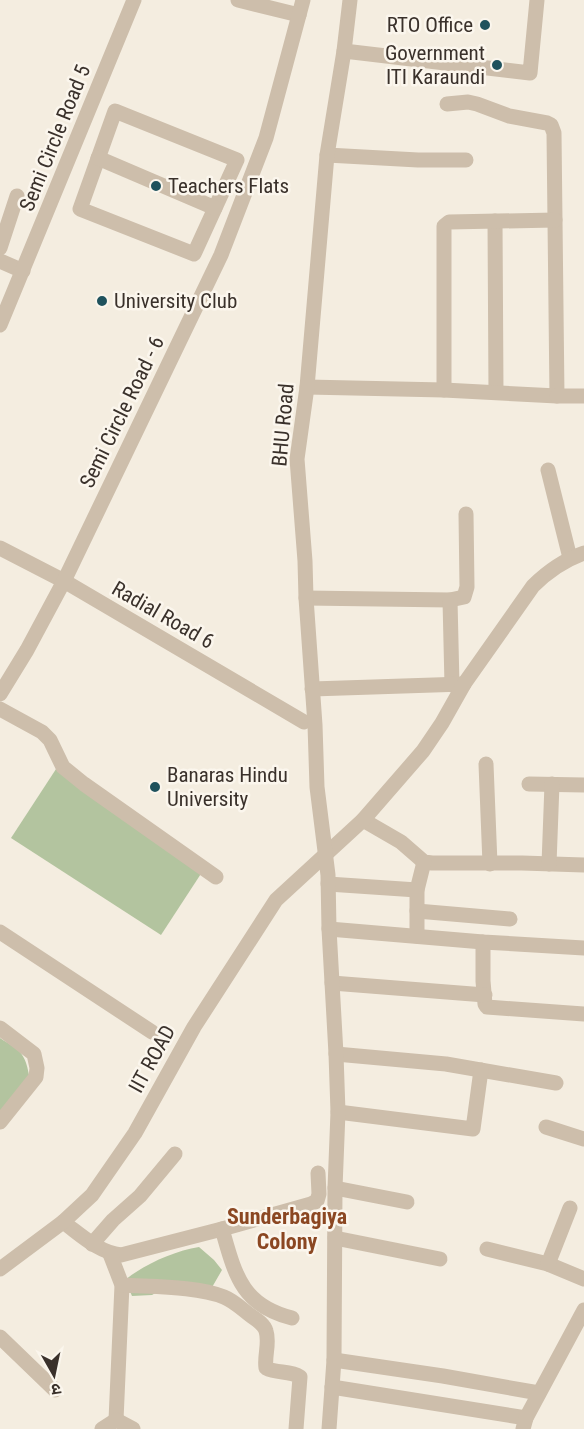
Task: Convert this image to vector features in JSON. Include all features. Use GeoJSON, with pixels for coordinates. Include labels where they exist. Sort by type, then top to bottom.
{"type":"FeatureCollection","features":[{"type":"Feature","properties":{"kind":"street","name":"Semi Circle Road 5"},"geometry":{"type":"LineString","coordinates":[[0,325],[134,0]]}},
{"type":"Feature","properties":{"kind":"street"},"geometry":{"type":"LineString","coordinates":[[238,0],[301,7]]}},
{"type":"Feature","properties":{"kind":"street","name":"BHU Road"},"geometry":{"type":"LineString","coordinates":[[329,1429],[334,1360],[338,1112],[328,884],[317,787],[297,459],[307,387],[327,155],[350,0]]}},
{"type":"Feature","properties":{"kind":"street"},"geometry":{"type":"LineString","coordinates":[[344,51],[530,73],[537,0]]}},
{"type":"Feature","properties":{"kind":"street","name":"Semi Circle Road - 6"},"geometry":{"type":"LineString","coordinates":[[0,694],[27,650],[64,581],[221,255],[266,138],[301,7]]}},
{"type":"Feature","properties":{"kind":"street"},"geometry":{"type":"LineString","coordinates":[[447,104],[468,102],[509,116],[551,125],[554,133],[557,396]]}},
{"type":"Feature","properties":{"kind":"street"},"geometry":{"type":"LineString","coordinates":[[115,111],[237,160],[194,254],[80,209],[98,158],[115,111]]}},
{"type":"Feature","properties":{"kind":"street"},"geometry":{"type":"LineString","coordinates":[[327,155],[466,160]]}},
{"type":"Feature","properties":{"kind":"street"},"geometry":{"type":"LineString","coordinates":[[98,158],[215,208]]}},
{"type":"Feature","properties":{"kind":"street"},"geometry":{"type":"LineString","coordinates":[[66,167],[92,175]]}},
{"type":"Feature","properties":{"kind":"street"},"geometry":{"type":"LineString","coordinates":[[0,248],[17,196]]}},
{"type":"Feature","properties":{"kind":"street"},"geometry":{"type":"LineString","coordinates":[[444,390],[444,226],[449,222],[555,220]]}},
{"type":"Feature","properties":{"kind":"street"},"geometry":{"type":"LineString","coordinates":[[495,221],[496,392]]}},
{"type":"Feature","properties":{"kind":"street"},"geometry":{"type":"LineString","coordinates":[[0,261],[23,270]]}},
{"type":"Feature","properties":{"kind":"street"},"geometry":{"type":"LineString","coordinates":[[307,387],[584,396]]}},
{"type":"Feature","properties":{"kind":"street"},"geometry":{"type":"LineString","coordinates":[[548,470],[577,556]]}},
{"type":"Feature","properties":{"kind":"street"},"geometry":{"type":"LineString","coordinates":[[306,598],[450,600],[464,597],[467,588],[466,513]]}},
{"type":"Feature","properties":{"kind":"street","name":"Radial Road 6"},"geometry":{"type":"LineString","coordinates":[[0,548],[64,581],[304,722]]}},
{"type":"Feature","properties":{"kind":"street","name":"IIT ROAD"},"geometry":{"type":"LineString","coordinates":[[0,1269],[63,1222],[93,1195],[135,1133],[194,1027],[276,900],[363,820],[423,751],[442,723],[458,685],[533,586],[544,574],[577,556]]}},
{"type":"Feature","properties":{"kind":"street"},"geometry":{"type":"LineString","coordinates":[[312,689],[458,685],[450,600]]}},
{"type":"Feature","properties":{"kind":"street"},"geometry":{"type":"LineString","coordinates":[[0,709],[42,732],[50,740],[63,767],[84,784],[216,877]]}},
{"type":"Feature","properties":{"kind":"street"},"geometry":{"type":"LineString","coordinates":[[486,764],[490,864]]}},
{"type":"Feature","properties":{"kind":"street"},"geometry":{"type":"LineString","coordinates":[[529,784],[584,785]]}},
{"type":"Feature","properties":{"kind":"street"},"geometry":{"type":"LineString","coordinates":[[549,864],[552,784]]}},
{"type":"Feature","properties":{"kind":"street"},"geometry":{"type":"LineString","coordinates":[[363,820],[401,842],[424,862],[584,865]]}},
{"type":"Feature","properties":{"kind":"street"},"geometry":{"type":"LineString","coordinates":[[417,936],[417,890],[424,862]]}},
{"type":"Feature","properties":{"kind":"street"},"geometry":{"type":"LineString","coordinates":[[328,884],[417,890]]}},
{"type":"Feature","properties":{"kind":"street"},"geometry":{"type":"LineString","coordinates":[[417,911],[510,919]]}},
{"type":"Feature","properties":{"kind":"street"},"geometry":{"type":"LineString","coordinates":[[329,929],[584,948]]}},
{"type":"Feature","properties":{"kind":"street"},"geometry":{"type":"LineString","coordinates":[[0,932],[152,1032]]}},
{"type":"Feature","properties":{"kind":"street"},"geometry":{"type":"LineString","coordinates":[[483,942],[485,1004],[491,1008],[584,1014]]}},
{"type":"Feature","properties":{"kind":"street"},"geometry":{"type":"LineString","coordinates":[[332,983],[484,995]]}},
{"type":"Feature","properties":{"kind":"street"},"geometry":{"type":"LineString","coordinates":[[0,1028],[34,1054],[37,1068],[36,1077],[0,1122]]}},
{"type":"Feature","properties":{"kind":"street"},"geometry":{"type":"LineString","coordinates":[[336,1054],[446,1064],[556,1083]]}},
{"type":"Feature","properties":{"kind":"street"},"geometry":{"type":"LineString","coordinates":[[338,1112],[473,1129],[481,1070]]}},
{"type":"Feature","properties":{"kind":"street"},"geometry":{"type":"LineString","coordinates":[[546,1127],[584,1139]]}},
{"type":"Feature","properties":{"kind":"street"},"geometry":{"type":"LineString","coordinates":[[92,1244],[113,1220],[140,1196],[175,1154]]}},
{"type":"Feature","properties":{"kind":"street"},"geometry":{"type":"LineString","coordinates":[[63,1222],[92,1244],[110,1254],[121,1255],[311,1204],[317,1201],[319,1194],[318,1173]]}},
{"type":"Feature","properties":{"kind":"street"},"geometry":{"type":"LineString","coordinates":[[335,1188],[407,1202]]}},
{"type":"Feature","properties":{"kind":"street"},"geometry":{"type":"LineString","coordinates":[[548,1264],[570,1208]]}},
{"type":"Feature","properties":{"kind":"street"},"geometry":{"type":"LineString","coordinates":[[222,1229],[242,1286],[265,1308],[276,1314],[292,1318]]}},
{"type":"Feature","properties":{"kind":"street"},"geometry":{"type":"LineString","coordinates":[[335,1238],[440,1259]]}},
{"type":"Feature","properties":{"kind":"street"},"geometry":{"type":"LineString","coordinates":[[487,1249],[548,1264],[584,1279]]}},
{"type":"Feature","properties":{"kind":"street"},"geometry":{"type":"LineString","coordinates":[[110,1254],[122,1285],[116,1420]]}},
{"type":"Feature","properties":{"kind":"street"},"geometry":{"type":"LineString","coordinates":[[122,1285],[184,1289],[222,1296],[260,1322],[267,1334],[266,1368],[293,1373],[300,1377],[296,1429]]}},
{"type":"Feature","properties":{"kind":"street"},"geometry":{"type":"LineString","coordinates":[[332,1387],[525,1424],[539,1393],[584,1310]]}},
{"type":"Feature","properties":{"kind":"street"},"geometry":{"type":"LineString","coordinates":[[0,1338],[55,1390]]}},
{"type":"Feature","properties":{"kind":"street"},"geometry":{"type":"LineString","coordinates":[[334,1360],[539,1393]]}},
{"type":"Feature","properties":{"kind":"street"},"geometry":{"type":"LineString","coordinates":[[102,1429],[116,1420]]}},
{"type":"Feature","properties":{"kind":"street"},"geometry":{"type":"LineString","coordinates":[[116,1420],[133,1429]]}},
{"type":"Feature","properties":{"kind":"green space"},"geometry":{"type":"Polygon","coordinates":[[[58,766],[208,863],[161,935],[11,838],[58,766]]]}},
{"type":"Feature","properties":{"kind":"green space"},"geometry":{"type":"Polygon","coordinates":[[[0,1038],[20,1052],[29,1075],[0,1114],[0,1038]]]}},
{"type":"Feature","properties":{"kind":"green space"},"geometry":{"type":"Polygon","coordinates":[[[199,1247],[222,1270],[211,1289],[167,1286],[152,1295],[132,1296],[125,1280],[133,1274],[170,1255],[199,1247]]]}},
{"type":"Feature","properties":{"kind":"place","name":"RTO Office"},"geometry":{"type":"Point","coordinates":[485,25]}},
{"type":"Feature","properties":{"kind":"place","name":"Government ITI Karaundi"},"geometry":{"type":"Point","coordinates":[497,65]}},
{"type":"Feature","properties":{"kind":"place","name":"Teachers Flats"},"geometry":{"type":"Point","coordinates":[156,186]}},
{"type":"Feature","properties":{"kind":"place","name":"University Club"},"geometry":{"type":"Point","coordinates":[102,301]}},
{"type":"Feature","properties":{"kind":"place","name":"Banaras Hindu University"},"geometry":{"type":"Point","coordinates":[155,787]}},
{"type":"Feature","properties":{"kind":"district","name":"Sunderbagiya Colony"},"geometry":{"type":"Point","coordinates":[287,1228]}}]}
